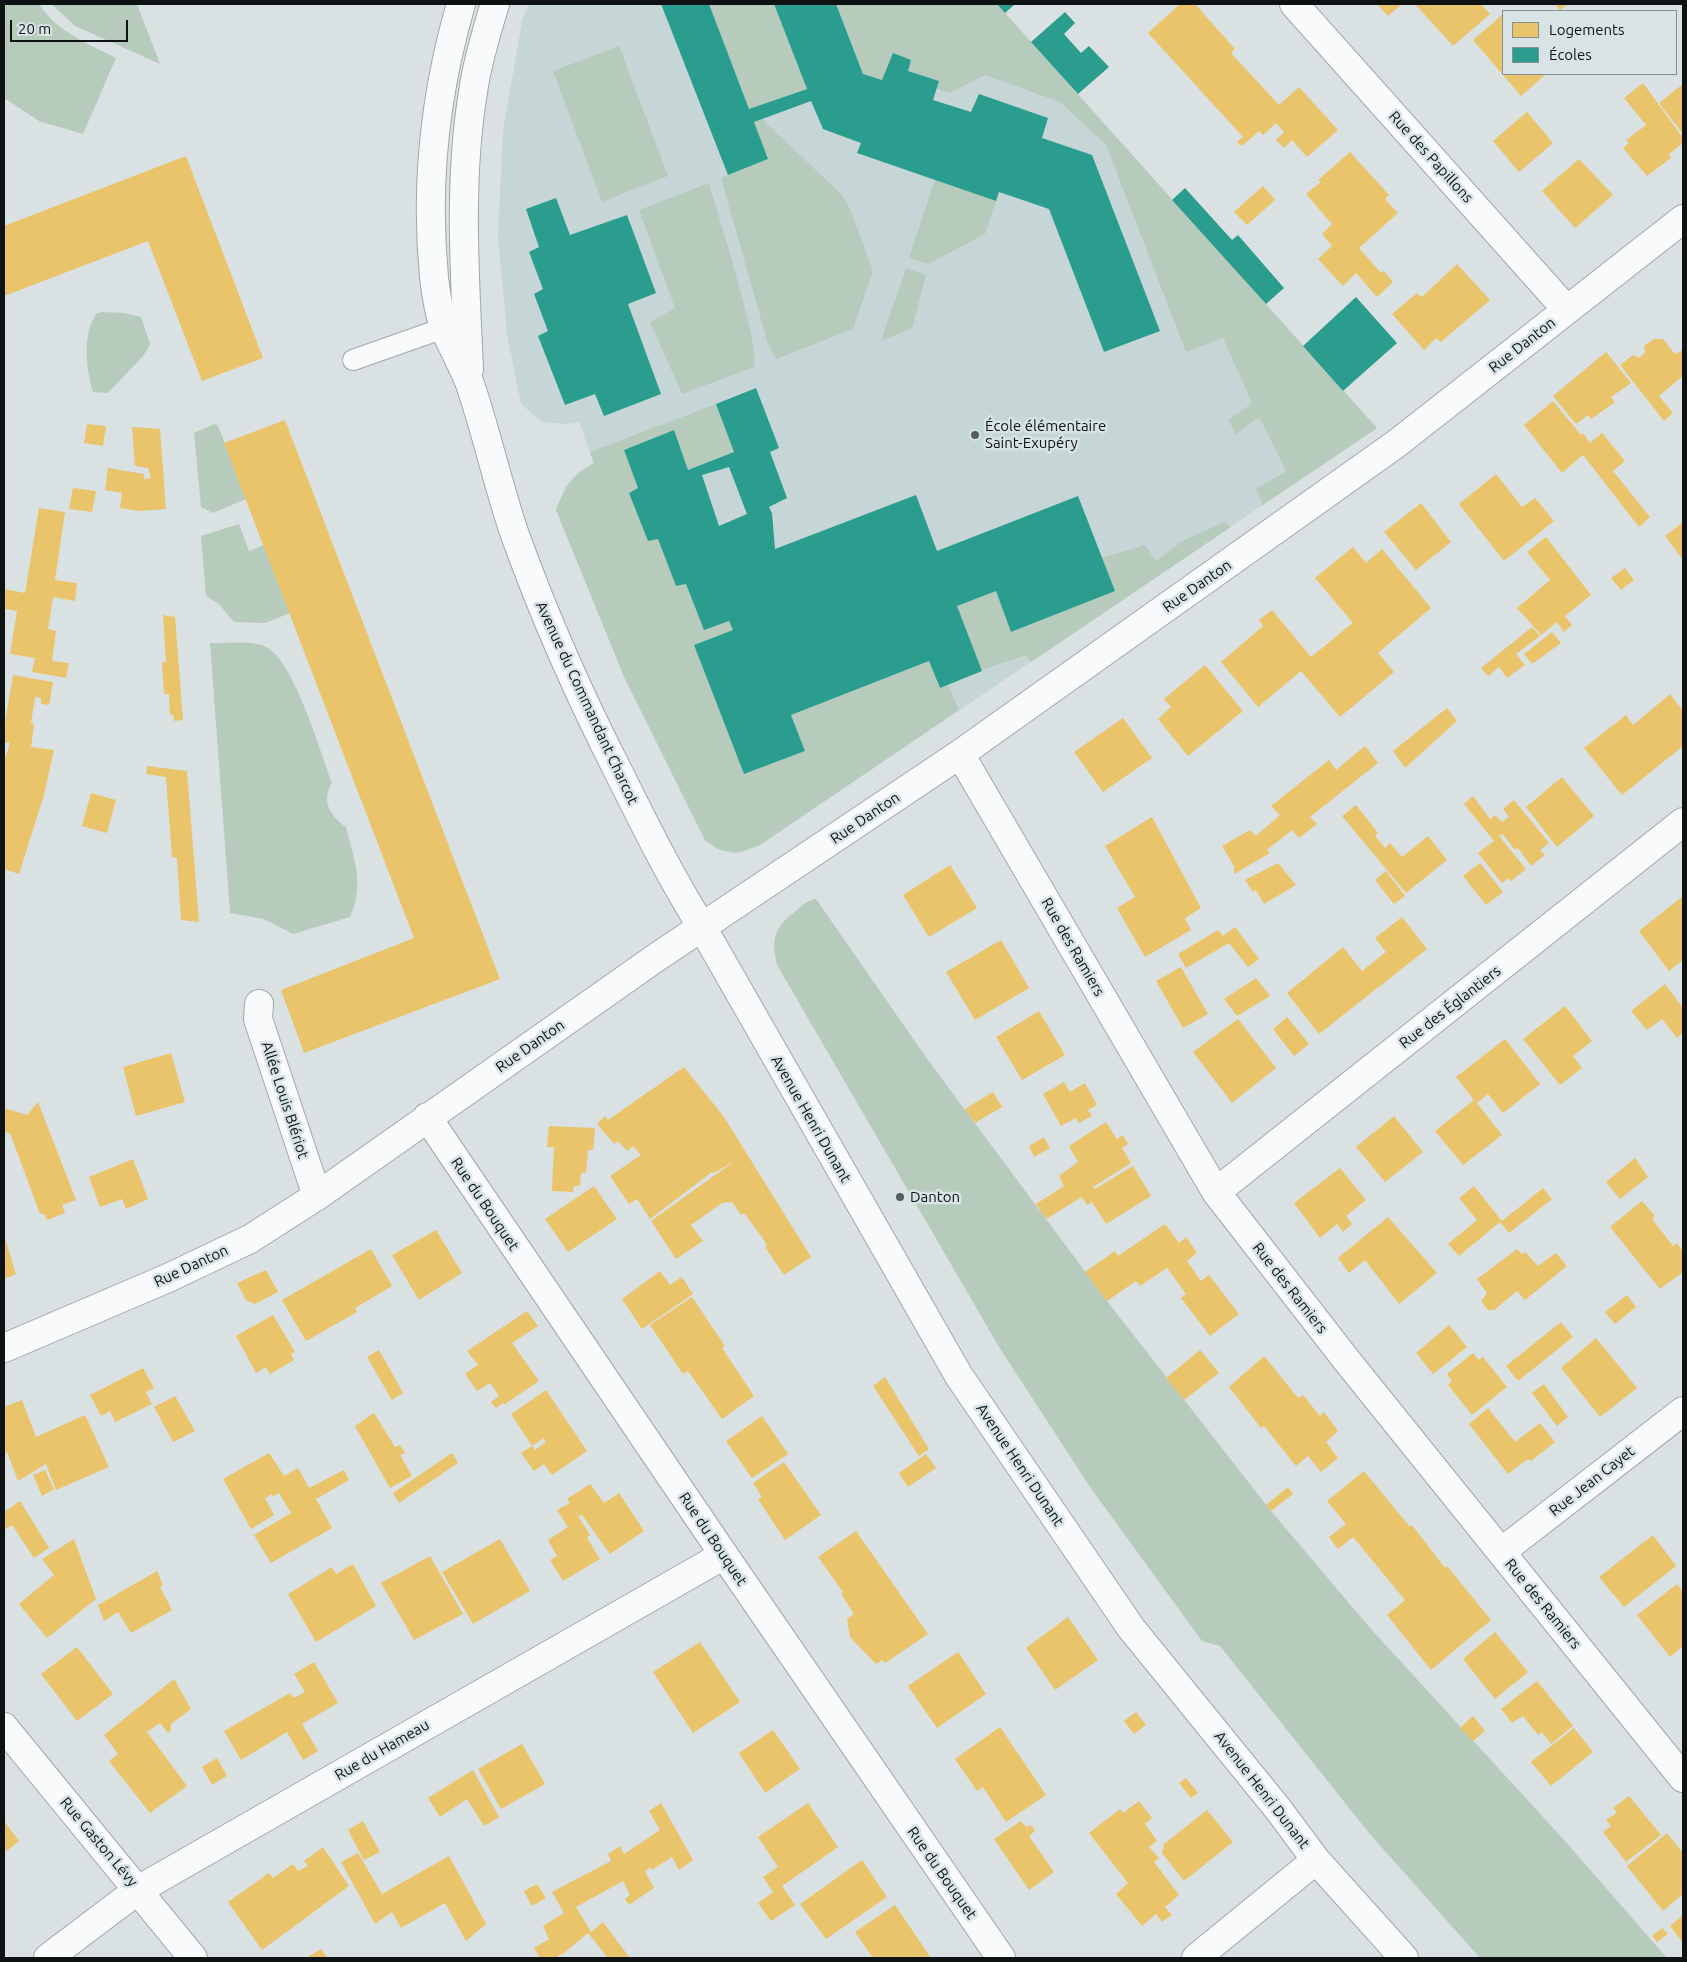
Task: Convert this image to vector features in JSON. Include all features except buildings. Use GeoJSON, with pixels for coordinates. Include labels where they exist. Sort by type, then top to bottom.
{"type":"FeatureCollection","features":[{"type":"Feature","properties":{"kind":"street","name":"Avenue du Commandant Charcot"},"geometry":{"type":"LineString","coordinates":[[460,4],[448,48],[438,102],[432,153],[431,227],[434,278],[444,328],[469,383],[501,495],[538,597],[563,658],[670,876],[702,927]]}},
{"type":"Feature","properties":{"kind":"street","name":"Avenue du Commandant Charcot"},"geometry":{"type":"LineString","coordinates":[[469,383],[465,242],[467,138],[473,91],[495,4]]}},
{"type":"Feature","properties":{"kind":"street","name":"Rue des Papillons"},"geometry":{"type":"LineString","coordinates":[[1294,4],[1568,310]]}},
{"type":"Feature","properties":{"kind":"street","name":"Rue Danton"},"geometry":{"type":"LineString","coordinates":[[4,1348],[160,1282],[250,1239],[317,1196],[702,927],[960,754],[1396,444],[1683,219]]}},
{"type":"Feature","properties":{"kind":"street","name":"Rue des Ramiers"},"geometry":{"type":"LineString","coordinates":[[960,754],[1216,1192],[1348,1362],[1683,1778]]}},
{"type":"Feature","properties":{"kind":"street","name":"Rue des Églantiers"},"geometry":{"type":"LineString","coordinates":[[1216,1192],[1683,822]]}},
{"type":"Feature","properties":{"kind":"street","name":"Avenue Henri Dunant"},"geometry":{"type":"LineString","coordinates":[[702,927],[959,1376],[1131,1628],[1278,1809],[1316,1860],[1404,1958]]}},
{"type":"Feature","properties":{"kind":"street","name":"Allée Louis Blériot"},"geometry":{"type":"LineString","coordinates":[[259,1004],[258,1019],[317,1196]]}},
{"type":"Feature","properties":{"kind":"street","name":"Rue du Bouquet"},"geometry":{"type":"LineString","coordinates":[[428,1117],[724,1555],[1002,1958]]}},
{"type":"Feature","properties":{"kind":"street","name":"Rue Jean Cayet"},"geometry":{"type":"LineString","coordinates":[[1501,1552],[1683,1411]]}},
{"type":"Feature","properties":{"kind":"street","name":"Rue du Hameau"},"geometry":{"type":"LineString","coordinates":[[48,1958],[138,1890],[724,1555]]}},
{"type":"Feature","properties":{"kind":"street","name":"Rue Gaston Lévy"},"geometry":{"type":"LineString","coordinates":[[4,1727],[193,1958]]}},
{"type":"Feature","properties":{"kind":"street"},"geometry":{"type":"LineString","coordinates":[[1196,1958],[1316,1860]]}},
{"type":"Feature","properties":{"kind":"lane"},"geometry":{"type":"LineString","coordinates":[[353,360],[444,328]]}},
{"type":"Feature","properties":{"kind":"shaded area","name":"École élémentaire Saint-Exupéry"},"geometry":{"type":"Polygon","coordinates":[[[529,4],[997,4],[1377,428],[760,845],[737,854],[717,849],[705,840],[625,679],[556,510],[565,487],[578,472],[594,463],[579,422],[566,424],[542,422],[521,404],[507,334],[498,236],[503,131],[522,21],[529,4]]]}},
{"type":"Feature","properties":{"kind":"green space"},"geometry":{"type":"Polygon","coordinates":[[[4,4],[39,4],[46,14],[73,36],[116,58],[83,134],[39,121],[4,98],[4,4]]]}},
{"type":"Feature","properties":{"kind":"green space"},"geometry":{"type":"Polygon","coordinates":[[[51,4],[137,4],[160,64],[75,26],[51,4]]]}},
{"type":"Feature","properties":{"kind":"green space"},"geometry":{"type":"Polygon","coordinates":[[[709,4],[774,4],[807,89],[749,109],[709,4]]]}},
{"type":"Feature","properties":{"kind":"green space"},"geometry":{"type":"Polygon","coordinates":[[[836,4],[997,4],[1377,428],[1263,505],[1256,489],[1286,471],[1259,417],[1235,435],[1229,420],[1252,403],[1223,338],[1186,352],[1106,145],[1060,102],[985,75],[950,93],[937,89],[939,81],[908,71],[911,60],[882,80],[863,74],[836,4]]]}},
{"type":"Feature","properties":{"kind":"green space"},"geometry":{"type":"Polygon","coordinates":[[[619,46],[668,176],[602,202],[553,71],[619,46]]]}},
{"type":"Feature","properties":{"kind":"green space"},"geometry":{"type":"Polygon","coordinates":[[[762,119],[842,195],[850,209],[873,271],[853,329],[776,359],[768,344],[721,178],[768,159],[754,122],[762,119]]]}},
{"type":"Feature","properties":{"kind":"green space"},"geometry":{"type":"Polygon","coordinates":[[[935,180],[996,201],[985,234],[928,264],[909,258],[935,180]]]}},
{"type":"Feature","properties":{"kind":"green space"},"geometry":{"type":"Polygon","coordinates":[[[709,183],[745,308],[751,334],[754,367],[682,394],[650,322],[675,308],[639,210],[709,183]]]}},
{"type":"Feature","properties":{"kind":"green space"},"geometry":{"type":"Polygon","coordinates":[[[906,268],[926,275],[912,328],[881,341],[906,268]]]}},
{"type":"Feature","properties":{"kind":"green space"},"geometry":{"type":"Polygon","coordinates":[[[102,312],[124,313],[141,317],[150,344],[144,355],[108,393],[93,392],[87,363],[89,332],[96,314],[102,312]]]}},
{"type":"Feature","properties":{"kind":"green space"},"geometry":{"type":"Polygon","coordinates":[[[716,404],[734,452],[688,470],[674,430],[624,450],[638,488],[629,493],[648,541],[658,539],[676,586],[686,584],[704,629],[729,621],[733,630],[694,645],[744,774],[805,751],[791,715],[929,661],[939,688],[948,685],[959,710],[760,845],[738,852],[720,849],[705,840],[625,679],[556,510],[570,482],[580,472],[594,463],[590,452],[716,404]]]}},
{"type":"Feature","properties":{"kind":"green space"},"geometry":{"type":"Polygon","coordinates":[[[214,424],[218,426],[246,499],[213,513],[201,507],[194,433],[214,424]]]}},
{"type":"Feature","properties":{"kind":"green space"},"geometry":{"type":"Polygon","coordinates":[[[1225,522],[1231,527],[1031,662],[1026,655],[981,670],[957,606],[996,591],[1012,632],[1114,591],[1102,558],[1145,545],[1156,561],[1184,540],[1225,522]]]}},
{"type":"Feature","properties":{"kind":"green space"},"geometry":{"type":"Polygon","coordinates":[[[239,524],[249,551],[264,545],[290,613],[265,623],[234,622],[219,604],[206,596],[201,536],[239,524]]]}},
{"type":"Feature","properties":{"kind":"green space"},"geometry":{"type":"Polygon","coordinates":[[[210,643],[262,645],[278,657],[288,672],[306,710],[332,783],[327,796],[329,808],[340,823],[346,827],[355,861],[357,894],[350,917],[293,934],[264,919],[230,913],[210,643]]]}},
{"type":"Feature","properties":{"kind":"green space"},"geometry":{"type":"Polygon","coordinates":[[[816,899],[928,1060],[1107,1301],[1271,1511],[1371,1629],[1565,1841],[1667,1958],[1480,1958],[1369,1833],[1220,1646],[1202,1641],[1090,1487],[999,1347],[777,965],[774,948],[779,928],[803,905],[816,899]]]}},
{"type":"Feature","properties":{"kind":"place","name":"École élémentaire Saint-Exupéry"},"geometry":{"type":"Point","coordinates":[975,435]}},
{"type":"Feature","properties":{"kind":"place","name":"Danton"},"geometry":{"type":"Point","coordinates":[900,1197]}}]}
